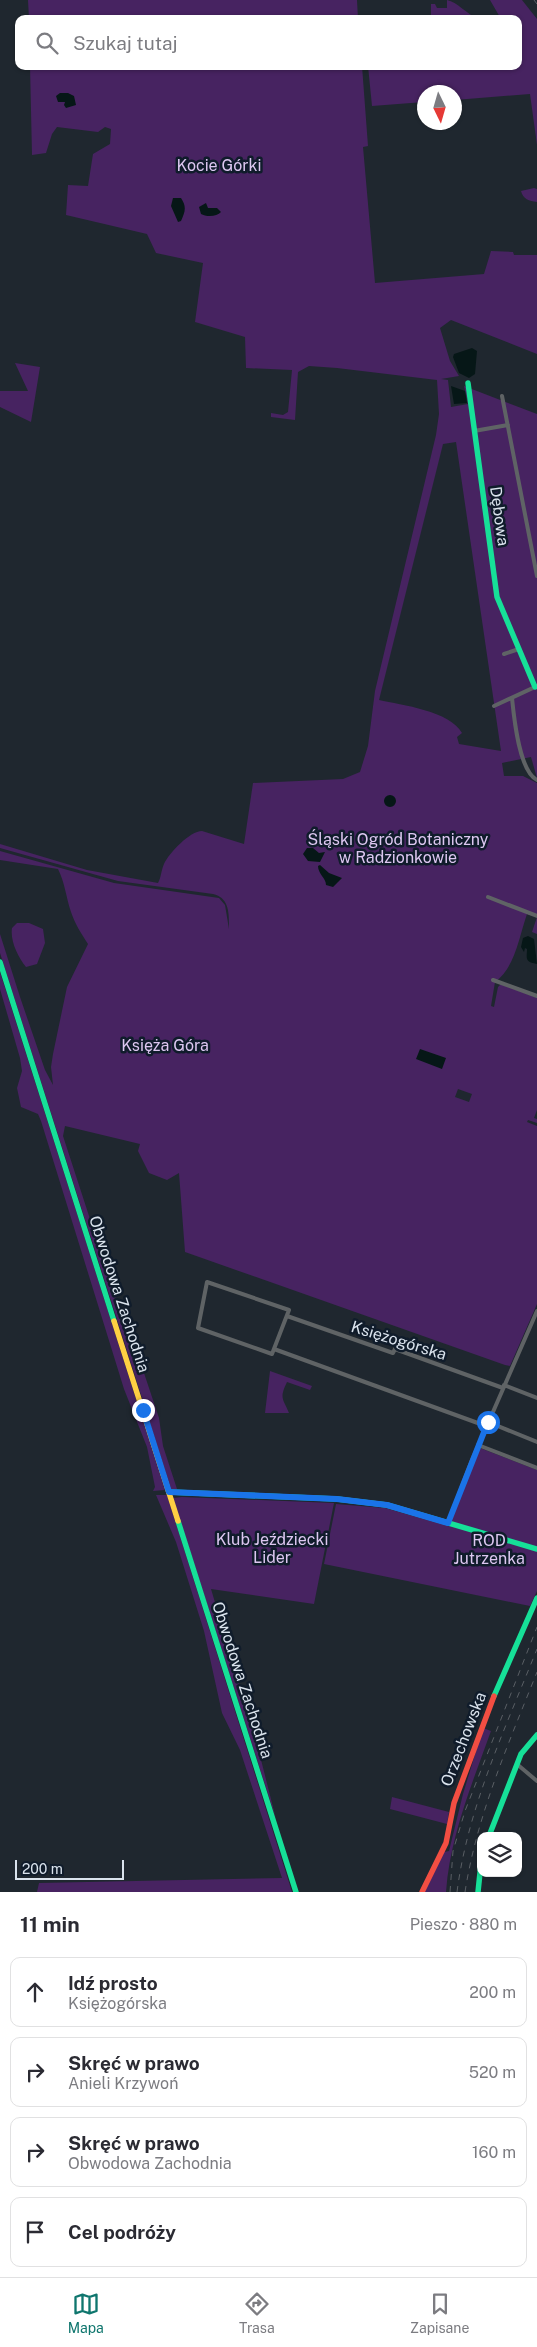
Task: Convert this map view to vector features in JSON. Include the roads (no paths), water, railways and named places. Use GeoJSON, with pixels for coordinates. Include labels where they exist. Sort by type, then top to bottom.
{"type":"FeatureCollection","features":[{"type":"Feature","properties":{"kind":"street","name":"Dębowa"},"geometry":{"type":"LineString","coordinates":[[468,383],[497,597],[536,687]]}},
{"type":"Feature","properties":{"kind":"street"},"geometry":{"type":"LineString","coordinates":[[502,396],[537,576]]}},
{"type":"Feature","properties":{"kind":"street"},"geometry":{"type":"LineString","coordinates":[[474,431],[508,425]]}},
{"type":"Feature","properties":{"kind":"street"},"geometry":{"type":"LineString","coordinates":[[504,654],[519,649]]}},
{"type":"Feature","properties":{"kind":"street"},"geometry":{"type":"LineString","coordinates":[[494,706],[536,687]]}},
{"type":"Feature","properties":{"kind":"street"},"geometry":{"type":"LineString","coordinates":[[512,698],[522,758],[528,771],[537,780]]}},
{"type":"Feature","properties":{"kind":"street"},"geometry":{"type":"LineString","coordinates":[[488,897],[537,916]]}},
{"type":"Feature","properties":{"kind":"street","name":"Obwodowa Zachodnia"},"geometry":{"type":"LineString","coordinates":[[0,962],[296,1892]]}},
{"type":"Feature","properties":{"kind":"street"},"geometry":{"type":"LineString","coordinates":[[493,980],[537,996]]}},
{"type":"Feature","properties":{"kind":"street","name":"Księżogórska"},"geometry":{"type":"LineString","coordinates":[[487,1424],[274,1349],[272,1354],[198,1328],[207,1282],[289,1310],[287,1316],[393,1353],[395,1349],[537,1398]]}},
{"type":"Feature","properties":{"kind":"street"},"geometry":{"type":"LineString","coordinates":[[448,1523],[478,1445],[537,1311]]}},
{"type":"Feature","properties":{"kind":"street"},"geometry":{"type":"LineString","coordinates":[[274,1349],[287,1316]]}},
{"type":"Feature","properties":{"kind":"street"},"geometry":{"type":"LineString","coordinates":[[487,1424],[537,1442]]}},
{"type":"Feature","properties":{"kind":"street"},"geometry":{"type":"LineString","coordinates":[[478,1445],[537,1468]]}},
{"type":"Feature","properties":{"kind":"street"},"geometry":{"type":"LineString","coordinates":[[169,1492],[337,1499],[387,1505],[537,1549]]}},
{"type":"Feature","properties":{"kind":"street","name":"Orzechowska"},"geometry":{"type":"LineString","coordinates":[[422,1892],[446,1843],[454,1803],[487,1711],[537,1598]]}},
{"type":"Feature","properties":{"kind":"street"},"geometry":{"type":"LineString","coordinates":[[491,1832],[528,1744],[537,1735]]}},
{"type":"Feature","properties":{"kind":"street"},"geometry":{"type":"LineString","coordinates":[[518,1765],[537,1781]]}},
{"type":"Feature","properties":{"kind":"street"},"geometry":{"type":"LineString","coordinates":[[478,1892],[480,1877]]}},
{"type":"Feature","properties":{"kind":"railway"},"geometry":{"type":"LineString","coordinates":[[534,0],[537,4]]}},
{"type":"Feature","properties":{"kind":"railway"},"geometry":{"type":"LineString","coordinates":[[450,1892],[453,1851],[465,1811],[537,1627]]}},
{"type":"Feature","properties":{"kind":"railway"},"geometry":{"type":"LineString","coordinates":[[457,1892],[462,1860],[479,1799],[537,1649]]}},
{"type":"Feature","properties":{"kind":"railway"},"geometry":{"type":"LineString","coordinates":[[465,1892],[470,1863],[485,1808],[537,1672]]}},
{"type":"Feature","properties":{"kind":"park label","name":"Kocie Górki"},"geometry":{"type":"Point","coordinates":[219,165]}},
{"type":"Feature","properties":{"kind":"park label","name":"Śląski Ogród Botaniczny w Radzionkowie"},"geometry":{"type":"Point","coordinates":[398,848]}},
{"type":"Feature","properties":{"kind":"park label","name":"Księża Góra"},"geometry":{"type":"Point","coordinates":[165,1045]}},
{"type":"Feature","properties":{"kind":"park label","name":"Klub Jeździecki Lider"},"geometry":{"type":"Point","coordinates":[272,1548]}},
{"type":"Feature","properties":{"kind":"park label","name":"ROD Jutrzenka"},"geometry":{"type":"Point","coordinates":[489,1549]}}]}
